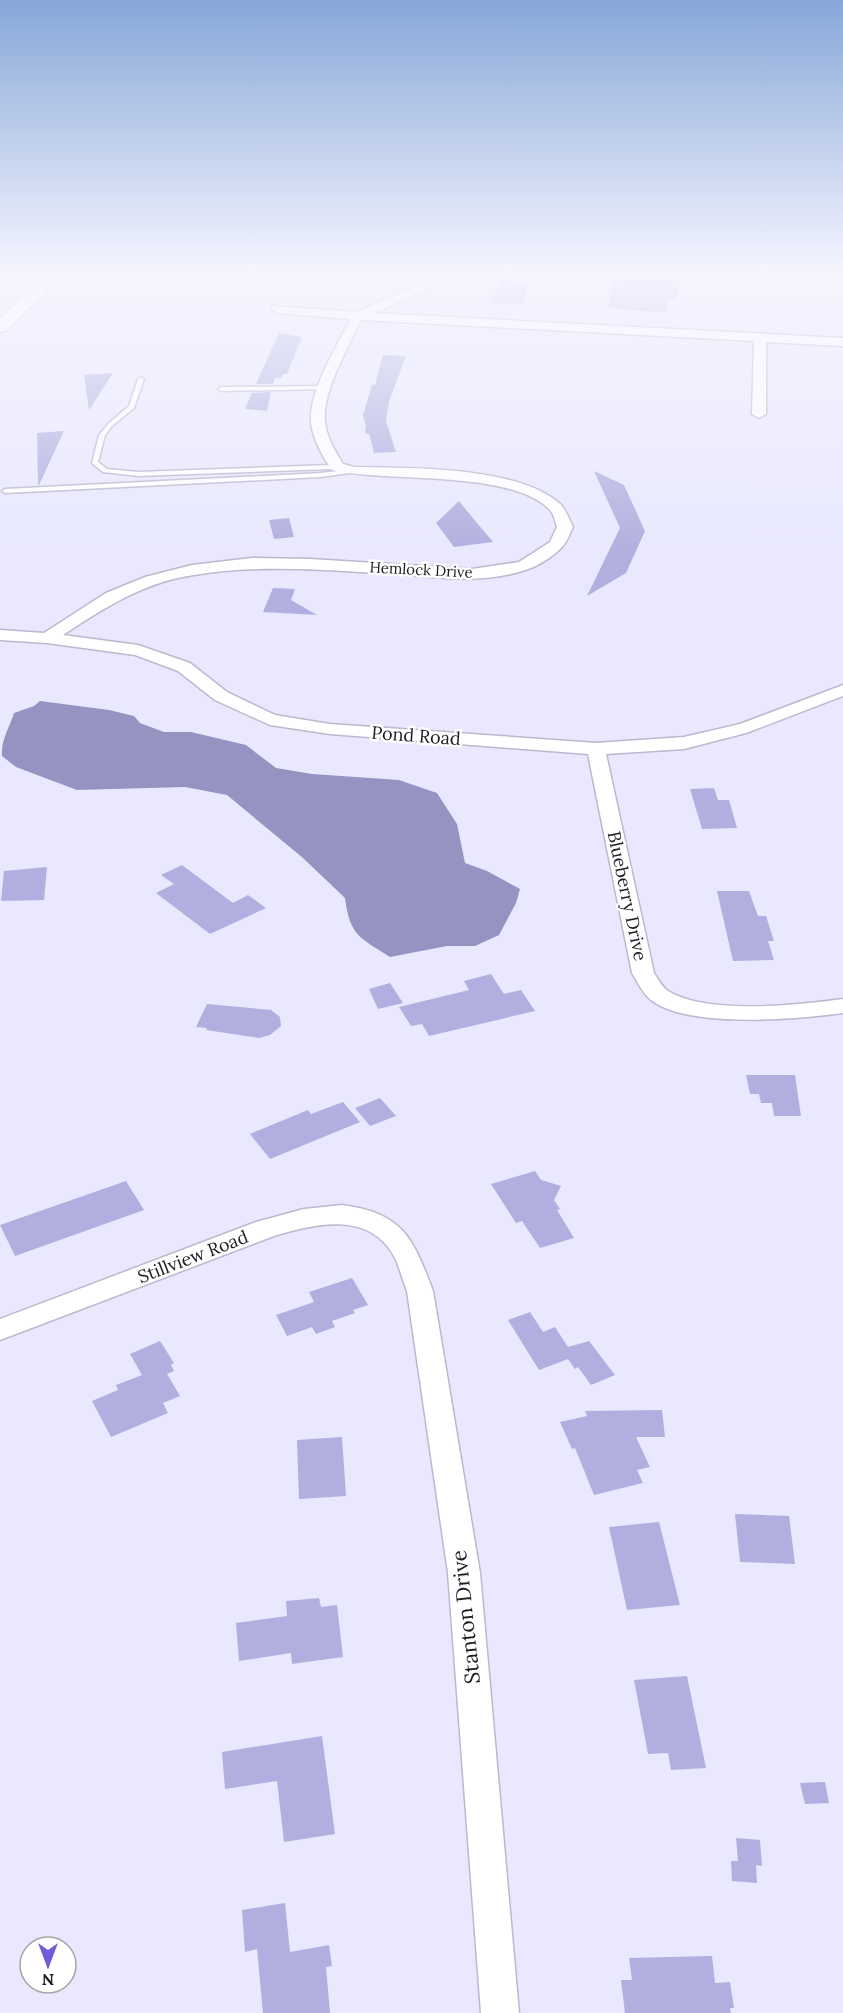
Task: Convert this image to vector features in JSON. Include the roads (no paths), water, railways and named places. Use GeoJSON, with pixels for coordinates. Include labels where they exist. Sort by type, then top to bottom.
{"type":"FeatureCollection","features":[{"type":"Feature","properties":{"kind":"street"},"geometry":{"type":"LineString","coordinates":[[335,366],[317,416],[324,442],[337,467]]}},
{"type":"Feature","properties":{"kind":"street"},"geometry":{"type":"LineString","coordinates":[[759,366],[759,414]]}},
{"type":"Feature","properties":{"kind":"street","name":"Hemlock Drive"},"geometry":{"type":"LineString","coordinates":[[47,638],[112,596],[151,580],[192,570],[252,563],[310,564],[472,574],[508,570],[525,565],[556,545],[565,528],[556,508],[536,494],[502,484],[462,478],[354,471],[337,467]]}},
{"type":"Feature","properties":{"kind":"street","name":"Pond Road"},"geometry":{"type":"LineString","coordinates":[[0,635],[47,638],[138,650],[184,667],[221,696],[270,720],[330,729],[596,749],[684,743],[746,728],[843,690]]}},
{"type":"Feature","properties":{"kind":"street","name":"Blueberry Drive"},"geometry":{"type":"LineString","coordinates":[[596,749],[643,973],[658,995],[691,1008],[789,1012],[843,1006]]}},
{"type":"Feature","properties":{"kind":"street","name":"Stillview Road"},"geometry":{"type":"LineString","coordinates":[[0,1330],[265,1229],[303,1217],[342,1212],[362,1218],[388,1231]]}},
{"type":"Feature","properties":{"kind":"street","name":"Stanton Drive"},"geometry":{"type":"LineString","coordinates":[[388,1231],[405,1253],[420,1291],[464,1573],[500,2013]]}},
{"type":"Feature","properties":{"kind":"lane"},"geometry":{"type":"LineString","coordinates":[[141,379],[132,407],[110,425],[102,435],[95,464],[105,471],[138,474],[337,467]]}},
{"type":"Feature","properties":{"kind":"lane"},"geometry":{"type":"LineString","coordinates":[[221,389],[326,388]]}},
{"type":"Feature","properties":{"kind":"lane"},"geometry":{"type":"LineString","coordinates":[[5,491],[285,477],[354,471]]}},
{"type":"Feature","properties":{"kind":"water"},"geometry":{"type":"Polygon","coordinates":[[[40,701],[109,710],[134,716],[140,723],[164,732],[191,732],[246,745],[276,768],[312,774],[399,780],[437,793],[457,824],[465,863],[487,871],[520,889],[516,903],[499,935],[475,946],[447,946],[390,957],[363,940],[353,928],[345,898],[303,858],[227,795],[185,787],[77,790],[16,767],[2,756],[6,734],[14,713],[34,706],[40,701]]]}}]}
